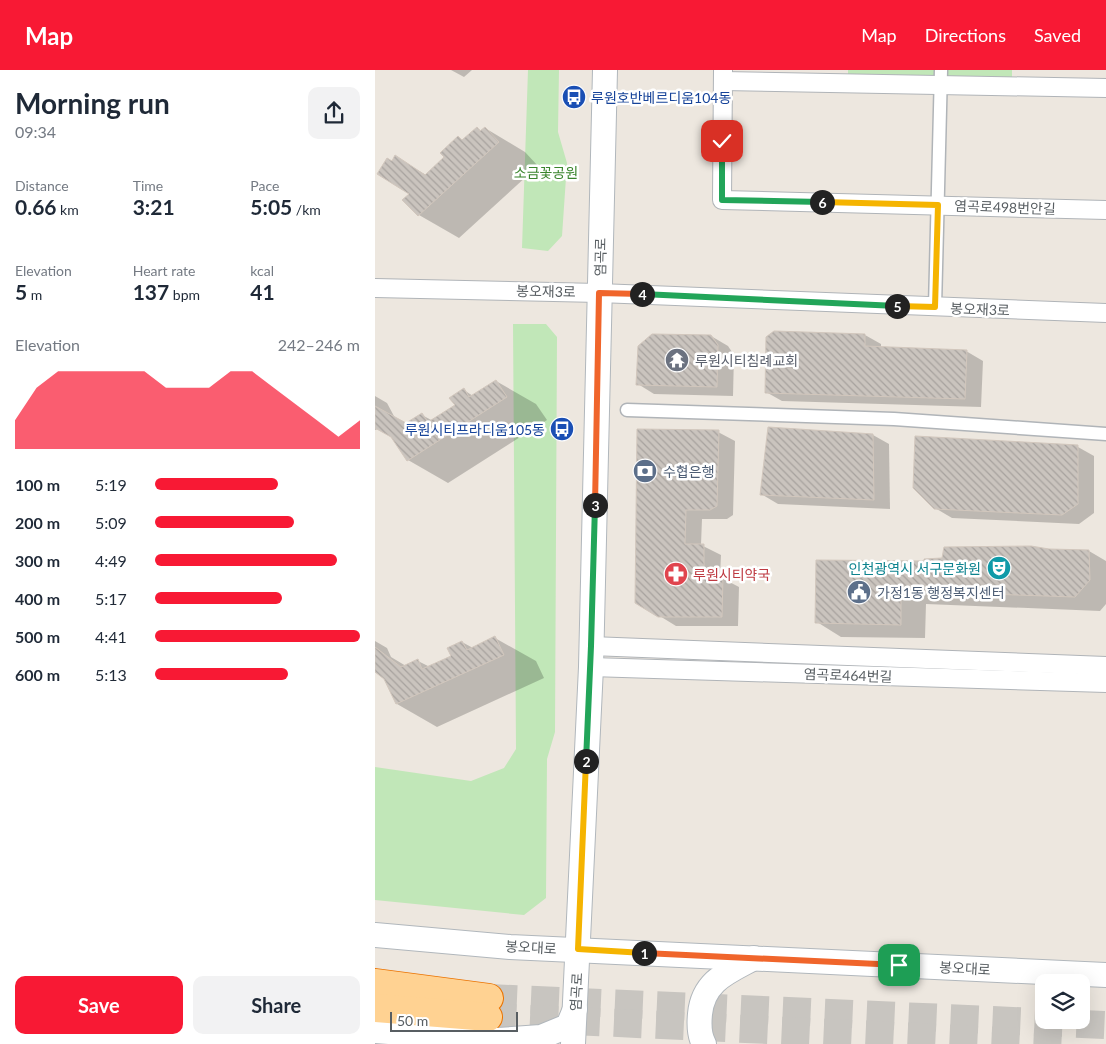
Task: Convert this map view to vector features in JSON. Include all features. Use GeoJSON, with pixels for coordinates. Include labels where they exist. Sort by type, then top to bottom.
{"type":"FeatureCollection","features":[{"type":"Feature","properties":{"kind":"highway"},"geometry":{"type":"LineString","coordinates":[[375,983],[488,1008],[375,1008]]}},
{"type":"Feature","properties":{"kind":"main road","name":"염곡로"},"geometry":{"type":"LineString","coordinates":[[573,1044],[591,656],[605,70]]}},
{"type":"Feature","properties":{"kind":"main road","name":"봉오대로"},"geometry":{"type":"LineString","coordinates":[[375,935],[510,946],[1106,975]]}},
{"type":"Feature","properties":{"kind":"main road"},"geometry":{"type":"LineString","coordinates":[[704,1044],[701,1038],[699,1019],[701,1002],[708,987],[721,977],[754,958]]}},
{"type":"Feature","properties":{"kind":"main road"},"geometry":{"type":"LineString","coordinates":[[375,1031],[499,1040],[541,1037],[568,1026],[575,1010]]}},
{"type":"Feature","properties":{"kind":"street","name":"염곡로498번안길"},"geometry":{"type":"LineString","coordinates":[[1106,88],[941,77],[723,76],[722,200],[1106,210]]}},
{"type":"Feature","properties":{"kind":"street"},"geometry":{"type":"LineString","coordinates":[[935,307],[941,77]]}},
{"type":"Feature","properties":{"kind":"street","name":"봉오재3로"},"geometry":{"type":"LineString","coordinates":[[375,288],[599,293],[1106,314]]}},
{"type":"Feature","properties":{"kind":"street"},"geometry":{"type":"LineString","coordinates":[[627,410],[894,419],[1106,434]]}},
{"type":"Feature","properties":{"kind":"street"},"geometry":{"type":"LineString","coordinates":[[630,648],[622,657],[623,661],[631,668]]}},
{"type":"Feature","properties":{"kind":"street","name":"염곡로464번길"},"geometry":{"type":"LineString","coordinates":[[591,656],[630,648],[1106,666]]}},
{"type":"Feature","properties":{"kind":"street","name":"염곡로464번길"},"geometry":{"type":"LineString","coordinates":[[591,656],[631,668],[1106,684]]}},
{"type":"Feature","properties":{"kind":"green space","name":"소금꽃공원"},"geometry":{"type":"Polygon","coordinates":[[[528,70],[559,70],[558,132],[567,163],[562,236],[548,251],[522,248],[528,70]]]}},
{"type":"Feature","properties":{"kind":"green space"},"geometry":{"type":"Polygon","coordinates":[[[848,70],[1012,70],[1012,86],[848,83],[848,70]]]}},
{"type":"Feature","properties":{"kind":"green space"},"geometry":{"type":"Polygon","coordinates":[[[513,324],[546,324],[557,337],[555,732],[547,759],[546,898],[524,915],[375,900],[375,767],[471,781],[504,768],[516,749],[513,324]]]}},
{"type":"Feature","properties":{"kind":"building"},"geometry":{"type":"Polygon","coordinates":[[[477,127],[480,131],[485,127],[499,142],[418,216],[402,200],[409,194],[377,174],[387,158],[392,161],[395,155],[425,175],[444,157],[440,153],[458,136],[462,140],[477,127]]]}},
{"type":"Feature","properties":{"kind":"building"},"geometry":{"type":"Polygon","coordinates":[[[774,331],[865,334],[865,346],[967,350],[965,399],[765,393],[766,337],[774,331]]]}},
{"type":"Feature","properties":{"kind":"building"},"geometry":{"type":"Polygon","coordinates":[[[652,334],[711,335],[718,345],[717,387],[636,385],[638,346],[652,334]]]}},
{"type":"Feature","properties":{"kind":"building"},"geometry":{"type":"Polygon","coordinates":[[[496,380],[507,397],[407,461],[391,437],[375,428],[375,406],[406,423],[422,413],[428,422],[455,405],[449,398],[464,388],[469,397],[496,380]]]}},
{"type":"Feature","properties":{"kind":"building"},"geometry":{"type":"Polygon","coordinates":[[[768,427],[873,434],[874,500],[760,495],[768,427]]]}},
{"type":"Feature","properties":{"kind":"building"},"geometry":{"type":"Polygon","coordinates":[[[637,429],[719,430],[717,506],[710,510],[686,510],[685,544],[704,544],[704,576],[723,576],[722,617],[658,617],[635,603],[637,429]]]}},
{"type":"Feature","properties":{"kind":"building"},"geometry":{"type":"Polygon","coordinates":[[[915,436],[1078,445],[1078,504],[1062,515],[934,509],[913,488],[915,436]]]}},
{"type":"Feature","properties":{"kind":"building"},"geometry":{"type":"Polygon","coordinates":[[[1031,546],[1049,549],[1089,550],[1090,580],[1075,597],[901,591],[901,625],[815,623],[816,560],[924,561],[924,559],[942,558],[944,547],[1031,546]]]}},
{"type":"Feature","properties":{"kind":"building"},"geometry":{"type":"Polygon","coordinates":[[[495,636],[504,655],[396,704],[384,679],[375,672],[375,647],[401,667],[418,659],[422,669],[451,656],[447,648],[462,641],[467,650],[495,636]]]}},
{"type":"Feature","properties":{"kind":"tunnel"},"geometry":{"type":"LineString","coordinates":[[489,998],[1106,1025]]}},
{"type":"Feature","properties":{"kind":"tunnel"},"geometry":{"type":"LineString","coordinates":[[488,1017],[1068,1044]]}},
{"type":"Feature","properties":{"kind":"place","name":"루원호반베르디움104동"},"geometry":{"type":"Point","coordinates":[574,97]}},
{"type":"Feature","properties":{"kind":"place","name":"루원시티침례교회"},"geometry":{"type":"Point","coordinates":[677,360]}},
{"type":"Feature","properties":{"kind":"place","name":"루원시티프라디움105동"},"geometry":{"type":"Point","coordinates":[562,429]}},
{"type":"Feature","properties":{"kind":"place","name":"수협은행"},"geometry":{"type":"Point","coordinates":[645,471]}},
{"type":"Feature","properties":{"kind":"place","name":"인천광역시 서구문화원"},"geometry":{"type":"Point","coordinates":[999,568]}},
{"type":"Feature","properties":{"kind":"place","name":"루원시티약국"},"geometry":{"type":"Point","coordinates":[676,574]}},
{"type":"Feature","properties":{"kind":"place","name":"가정1동 행정복지센터"},"geometry":{"type":"Point","coordinates":[859,592]}},
{"type":"Feature","properties":{"kind":"route"},"geometry":{"type":"LineString","coordinates":[[722,141],[722,200],[938,205],[935,307],[599,293],[591,646],[578,949],[899,965]]}}]}
